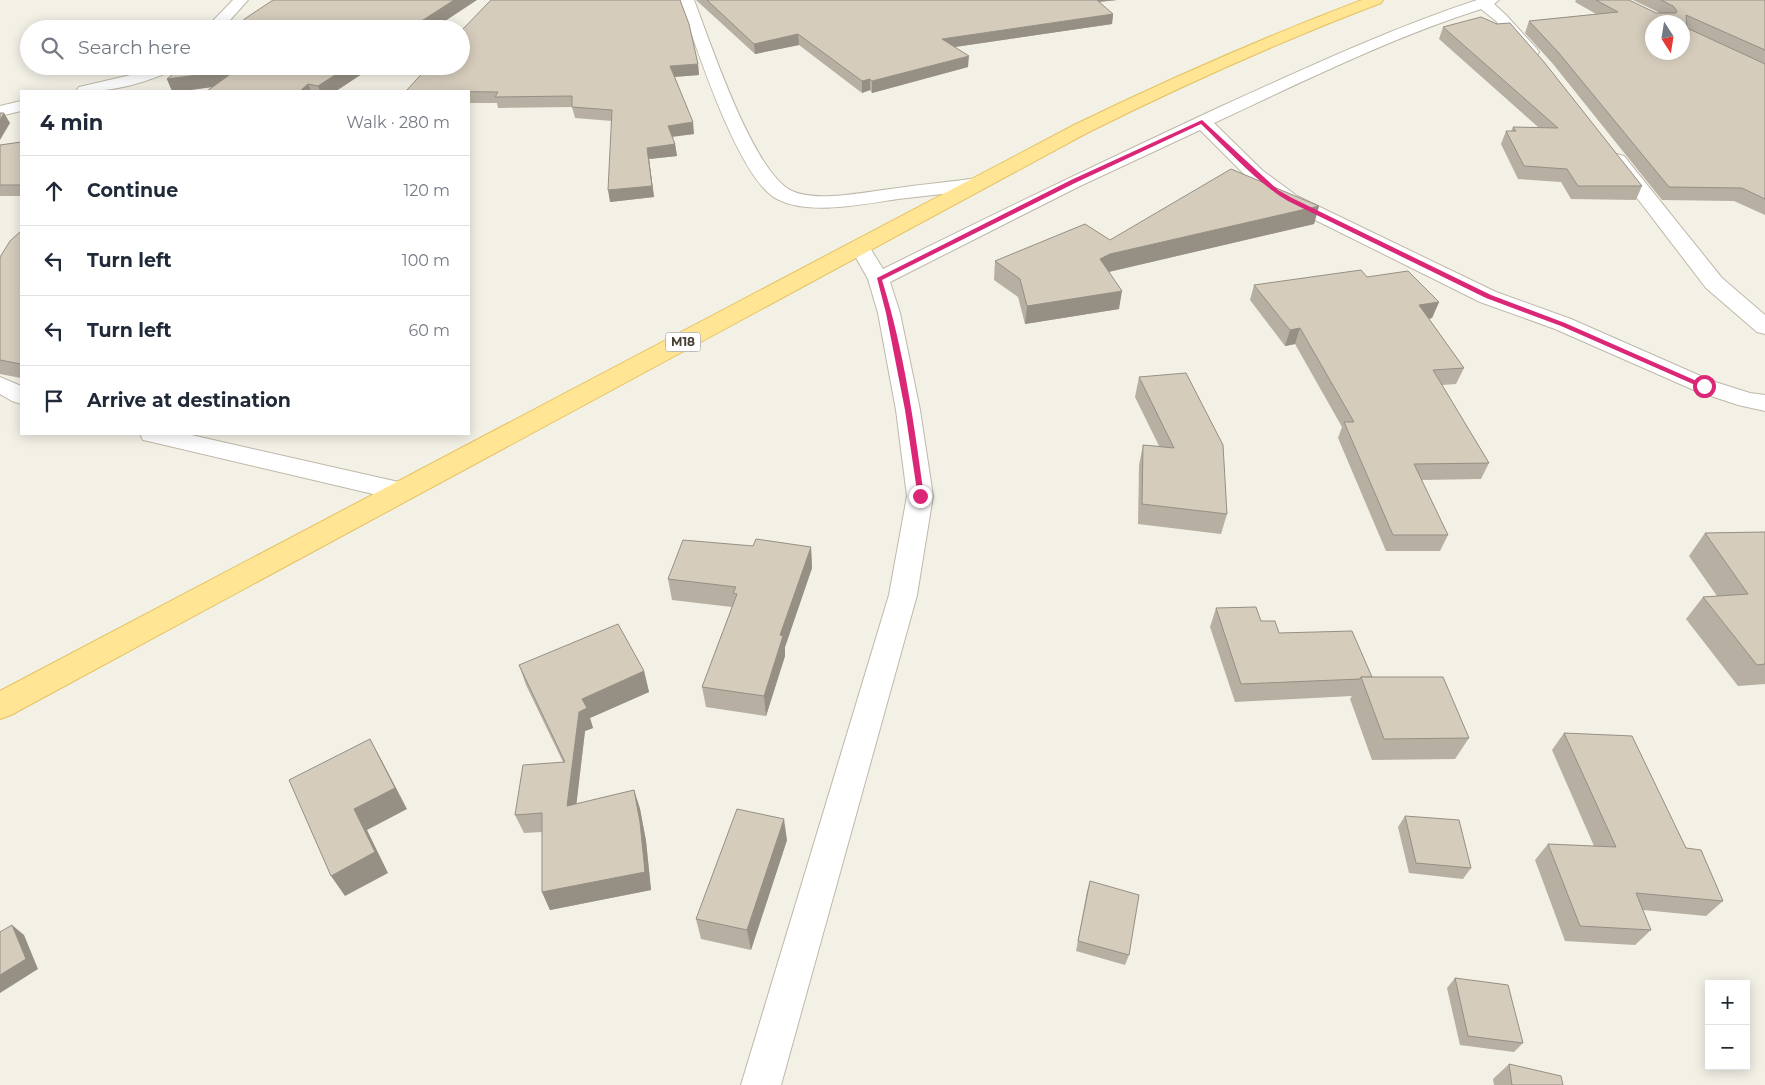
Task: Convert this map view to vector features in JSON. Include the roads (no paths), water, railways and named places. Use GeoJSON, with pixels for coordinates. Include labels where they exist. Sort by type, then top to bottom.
{"type":"FeatureCollection","features":[{"type":"Feature","properties":{"kind":"main road","name":"M18"},"geometry":{"type":"LineString","coordinates":[[0,706],[976,184],[1149,96],[1290,32],[1376,0]]}},
{"type":"Feature","properties":{"kind":"street"},"geometry":{"type":"LineString","coordinates":[[222,20],[241,0]]}},
{"type":"Feature","properties":{"kind":"street"},"geometry":{"type":"LineString","coordinates":[[687,0],[729,114],[765,178],[782,194],[802,200],[834,201],[976,184]]}},
{"type":"Feature","properties":{"kind":"street"},"geometry":{"type":"LineString","coordinates":[[879,280],[1073,182],[1351,52],[1425,22],[1488,2],[1546,69]]}},
{"type":"Feature","properties":{"kind":"street"},"geometry":{"type":"LineString","coordinates":[[89,90],[148,75]]}},
{"type":"Feature","properties":{"kind":"street"},"geometry":{"type":"LineString","coordinates":[[0,111],[20,106]]}},
{"type":"Feature","properties":{"kind":"street"},"geometry":{"type":"LineString","coordinates":[[1202,122],[1276,191],[1324,217],[1488,297],[1563,324],[1704,386],[1747,400],[1765,403]]}},
{"type":"Feature","properties":{"kind":"street"},"geometry":{"type":"LineString","coordinates":[[1605,144],[1714,283],[1765,327]]}},
{"type":"Feature","properties":{"kind":"street"},"geometry":{"type":"LineString","coordinates":[[761,1085],[902,595],[920,496],[906,400],[889,313],[879,280],[860,247]]}},
{"type":"Feature","properties":{"kind":"street"},"geometry":{"type":"LineString","coordinates":[[0,384],[20,395]]}},
{"type":"Feature","properties":{"kind":"street"},"geometry":{"type":"LineString","coordinates":[[156,435],[403,492]]}}]}
